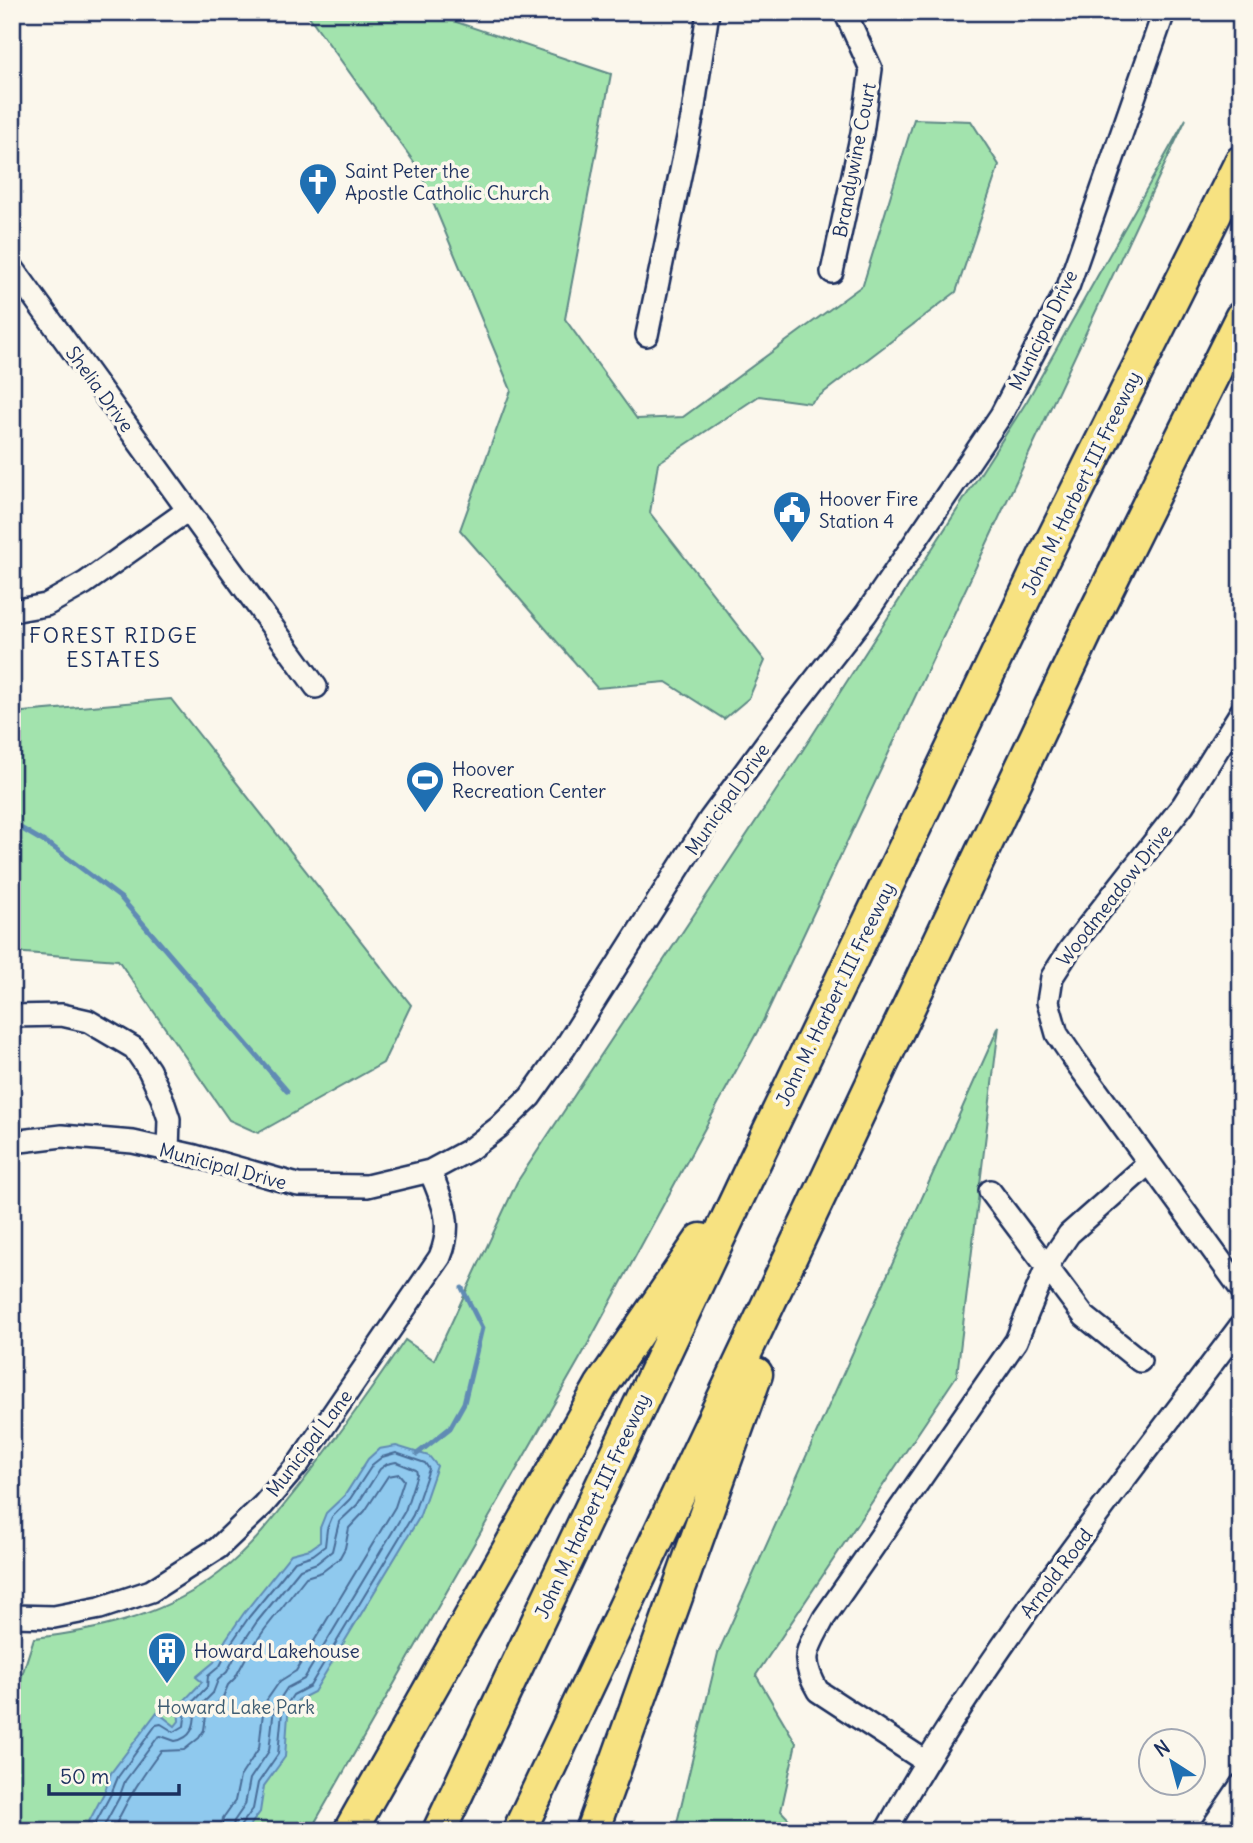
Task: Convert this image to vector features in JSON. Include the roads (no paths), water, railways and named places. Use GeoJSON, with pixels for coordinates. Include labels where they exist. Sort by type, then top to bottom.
{"type":"FeatureCollection","features":[{"type":"Feature","properties":{"kind":"highway","name":"John M. Harbert III Freeway"},"geometry":{"type":"LineString","coordinates":[[439,1831],[1043,559],[1241,162]]}},
{"type":"Feature","properties":{"kind":"highway"},"geometry":{"type":"LineString","coordinates":[[519,1831],[820,1200],[1094,615],[1241,318]]}},
{"type":"Feature","properties":{"kind":"highway"},"geometry":{"type":"LineString","coordinates":[[350,1831],[601,1385],[752,1167]]}},
{"type":"Feature","properties":{"kind":"highway"},"geometry":{"type":"LineString","coordinates":[[592,1831],[820,1200]]}},
{"type":"Feature","properties":{"kind":"street"},"geometry":{"type":"LineString","coordinates":[[648,335],[693,113],[708,12]]}},
{"type":"Feature","properties":{"kind":"street","name":"Brandywine Court"},"geometry":{"type":"LineString","coordinates":[[832,272],[862,133],[871,69],[867,55],[845,12]]}},
{"type":"Feature","properties":{"kind":"street","name":"Municipal Drive"},"geometry":{"type":"LineString","coordinates":[[12,1142],[62,1136],[133,1142],[298,1185],[368,1186],[430,1171],[469,1150],[499,1127],[530,1097],[564,1049],[710,819],[866,614],[1001,415],[1068,287],[1164,12]]}},
{"type":"Feature","properties":{"kind":"street","name":"Shelia Drive"},"geometry":{"type":"LineString","coordinates":[[13,270],[316,687]]}},
{"type":"Feature","properties":{"kind":"street"},"geometry":{"type":"LineString","coordinates":[[12,611],[46,605],[85,583],[188,510]]}},
{"type":"Feature","properties":{"kind":"street","name":"Woodmeadow Drive"},"geometry":{"type":"LineString","coordinates":[[1241,712],[1183,805],[1070,949],[1052,977],[1048,1002],[1057,1034],[1148,1164],[1241,1289]]}},
{"type":"Feature","properties":{"kind":"street"},"geometry":{"type":"LineString","coordinates":[[12,1016],[62,1015],[88,1021],[134,1048],[149,1070],[169,1119],[168,1151]]}},
{"type":"Feature","properties":{"kind":"street"},"geometry":{"type":"LineString","coordinates":[[925,1761],[818,1691],[808,1674],[806,1652],[824,1618],[1016,1341],[1047,1266],[1069,1234],[1148,1164]]}},
{"type":"Feature","properties":{"kind":"street","name":"Municipal Lane"},"geometry":{"type":"LineString","coordinates":[[12,1616],[54,1618],[100,1608],[151,1591],[218,1548],[263,1505],[299,1463],[440,1257],[447,1241],[448,1222],[430,1171]]}},
{"type":"Feature","properties":{"kind":"street"},"geometry":{"type":"LineString","coordinates":[[990,1191],[1084,1316],[1140,1361]]}},
{"type":"Feature","properties":{"kind":"street","name":"Arnold Road"},"geometry":{"type":"LineString","coordinates":[[886,1831],[925,1761],[993,1659],[1241,1325]]}},
{"type":"Feature","properties":{"kind":"street"},"geometry":{"type":"LineString","coordinates":[[1210,1831],[1241,1785]]}},
{"type":"Feature","properties":{"kind":"water"},"geometry":{"type":"Polygon","coordinates":[[[396,1446],[429,1456],[437,1466],[419,1518],[314,1692],[298,1700],[288,1715],[285,1757],[264,1786],[260,1812],[246,1831],[84,1831],[105,1791],[111,1773],[157,1712],[175,1726],[179,1721],[178,1707],[202,1682],[196,1677],[214,1662],[244,1613],[291,1554],[310,1549],[320,1542],[320,1528],[326,1513],[345,1495],[368,1459],[379,1449],[396,1446]]]}},
{"type":"Feature","properties":{"kind":"waterway"},"geometry":{"type":"LineString","coordinates":[[12,823],[53,847],[121,898],[287,1091]]}},
{"type":"Feature","properties":{"kind":"waterway"},"geometry":{"type":"LineString","coordinates":[[417,1454],[450,1428],[464,1403],[482,1328],[462,1288]]}},
{"type":"Feature","properties":{"kind":"place","name":"Saint Peter the Apostle Catholic Church"},"geometry":{"type":"Point","coordinates":[318,216]}},
{"type":"Feature","properties":{"kind":"place","name":"Hoover Fire Station 4"},"geometry":{"type":"Point","coordinates":[792,544]}},
{"type":"Feature","properties":{"kind":"place","name":"Hoover Recreation Center"},"geometry":{"type":"Point","coordinates":[425,814]}},
{"type":"Feature","properties":{"kind":"place","name":"Howard Lakehouse"},"geometry":{"type":"Point","coordinates":[167,1685]}},
{"type":"Feature","properties":{"kind":"district","name":"FOREST RIDGE ESTATES"},"geometry":{"type":"Point","coordinates":[114,648]}},
{"type":"Feature","properties":{"kind":"park label","name":"Howard Lake Park"},"geometry":{"type":"Point","coordinates":[236,1707]}}]}
